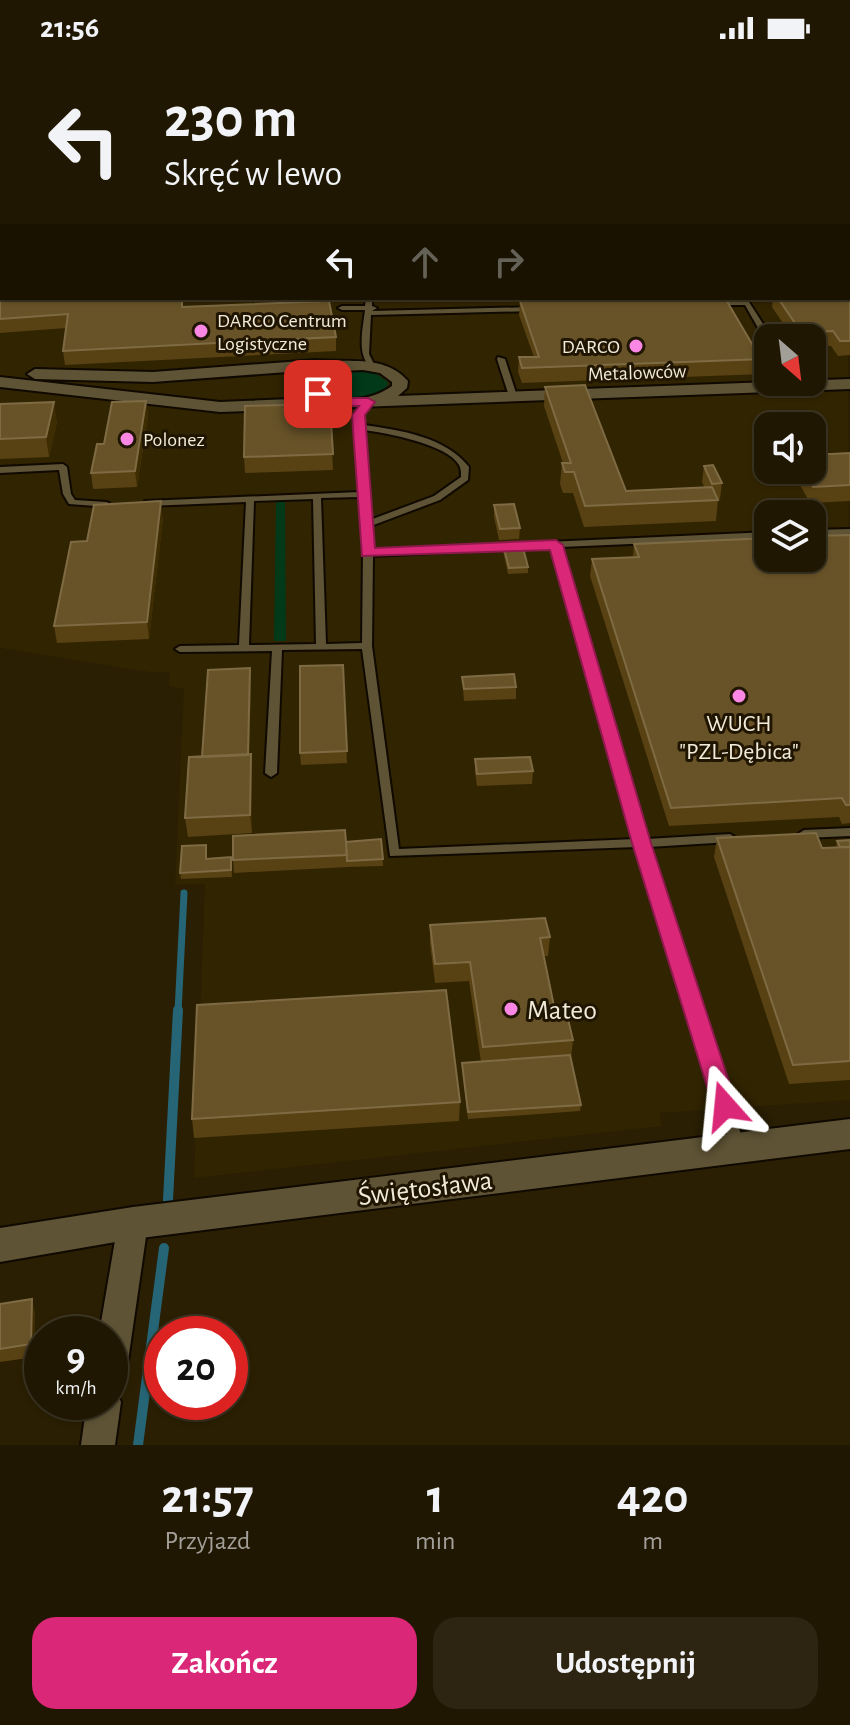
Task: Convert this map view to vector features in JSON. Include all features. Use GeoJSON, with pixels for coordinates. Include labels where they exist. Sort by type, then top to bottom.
{"type":"FeatureCollection","features":[{"type":"Feature","properties":{"kind":"street"},"geometry":{"type":"LineString","coordinates":[[340,402],[318,394],[313,387],[316,377],[338,367],[368,360]]}},
{"type":"Feature","properties":{"kind":"street","name":"Metalowców"},"geometry":{"type":"LineString","coordinates":[[364,408],[392,395],[399,388],[400,381],[368,360]]}},
{"type":"Feature","properties":{"kind":"street"},"geometry":{"type":"LineString","coordinates":[[0,373],[153,377],[315,365],[338,367]]}},
{"type":"Feature","properties":{"kind":"street"},"geometry":{"type":"LineString","coordinates":[[75,391],[87,375]]}},
{"type":"Feature","properties":{"kind":"street","name":"Metalowców"},"geometry":{"type":"LineString","coordinates":[[0,382],[220,407],[340,402],[364,408],[425,400],[754,386]]}},
{"type":"Feature","properties":{"kind":"street","name":"Metalowców"},"geometry":{"type":"LineString","coordinates":[[826,384],[850,384]]}},
{"type":"Feature","properties":{"kind":"street","name":"Metalowców"},"geometry":{"type":"LineString","coordinates":[[399,388],[425,400]]}},
{"type":"Feature","properties":{"kind":"street","name":"Świętosława"},"geometry":{"type":"LineString","coordinates":[[0,1245],[133,1223],[850,1134]]}},
{"type":"Feature","properties":{"kind":"street"},"geometry":{"type":"LineString","coordinates":[[118,1316],[133,1223]]}},
{"type":"Feature","properties":{"kind":"street"},"geometry":{"type":"LineString","coordinates":[[98,1445],[101,1420]]}},
{"type":"Feature","properties":{"kind":"lane"},"geometry":{"type":"LineString","coordinates":[[368,360],[369,300]]}},
{"type":"Feature","properties":{"kind":"lane"},"geometry":{"type":"LineString","coordinates":[[701,304],[747,303],[760,324]]}},
{"type":"Feature","properties":{"kind":"lane"},"geometry":{"type":"LineString","coordinates":[[342,308],[544,305]]}},
{"type":"Feature","properties":{"kind":"lane"},"geometry":{"type":"LineString","coordinates":[[501,359],[513,396]]}},
{"type":"Feature","properties":{"kind":"lane"},"geometry":{"type":"LineString","coordinates":[[364,408],[360,427],[368,553],[367,646],[394,853],[746,838]]}},
{"type":"Feature","properties":{"kind":"lane"},"geometry":{"type":"LineString","coordinates":[[360,427],[390,430],[442,449],[457,457],[465,467],[465,478],[450,491],[365,525]]}},
{"type":"Feature","properties":{"kind":"lane"},"geometry":{"type":"LineString","coordinates":[[0,470],[63,467],[67,494],[72,502],[92,506],[124,505]]}},
{"type":"Feature","properties":{"kind":"lane"},"geometry":{"type":"LineString","coordinates":[[140,504],[363,494]]}},
{"type":"Feature","properties":{"kind":"lane"},"geometry":{"type":"LineString","coordinates":[[317,496],[321,647]]}},
{"type":"Feature","properties":{"kind":"lane"},"geometry":{"type":"LineString","coordinates":[[244,648],[250,499]]}},
{"type":"Feature","properties":{"kind":"lane"},"geometry":{"type":"LineString","coordinates":[[826,533],[850,532]]}},
{"type":"Feature","properties":{"kind":"lane"},"geometry":{"type":"LineString","coordinates":[[368,553],[754,536]]}},
{"type":"Feature","properties":{"kind":"lane"},"geometry":{"type":"LineString","coordinates":[[556,545],[642,843],[738,1148]]}},
{"type":"Feature","properties":{"kind":"lane"},"geometry":{"type":"LineString","coordinates":[[180,649],[367,646]]}},
{"type":"Feature","properties":{"kind":"lane"},"geometry":{"type":"LineString","coordinates":[[271,773],[277,648]]}},
{"type":"Feature","properties":{"kind":"lane"},"geometry":{"type":"LineString","coordinates":[[790,835],[850,832]]}},
{"type":"Feature","properties":{"kind":"shaded area"},"geometry":{"type":"Polygon","coordinates":[[[848,300],[850,1100],[659,1113],[662,1126],[194,1178],[205,884],[175,885],[184,689],[169,686],[170,672],[150,672],[0,648],[0,302],[848,300]]]}},
{"type":"Feature","properties":{"kind":"green space"},"geometry":{"type":"Polygon","coordinates":[[[352,371],[375,373],[388,382],[387,388],[373,396],[355,399],[338,396],[325,386],[332,376],[352,371]]]}},
{"type":"Feature","properties":{"kind":"green space"},"geometry":{"type":"Polygon","coordinates":[[[276,502],[285,502],[286,641],[274,641],[276,502]]]}},
{"type":"Feature","properties":{"kind":"building","name":"DARCO Centrum Logistyczne"},"geometry":{"type":"Polygon","coordinates":[[[0,300],[182,300],[182,307],[329,301],[336,337],[63,351],[68,314],[0,319],[0,300]]]}},
{"type":"Feature","properties":{"kind":"building","name":"DARCO"},"geometry":{"type":"Polygon","coordinates":[[[726,300],[754,347],[754,359],[522,368],[519,357],[539,357],[520,301],[726,300]]]}},
{"type":"Feature","properties":{"kind":"building"},"geometry":{"type":"Polygon","coordinates":[[[779,300],[850,300],[850,341],[840,341],[833,331],[826,331],[826,324],[796,324],[779,300]]]}},
{"type":"Feature","properties":{"kind":"building"},"geometry":{"type":"Polygon","coordinates":[[[585,385],[626,491],[712,487],[718,500],[585,506],[574,472],[565,472],[562,463],[571,463],[545,387],[585,385]]]}},
{"type":"Feature","properties":{"kind":"building","name":"Polonez"},"geometry":{"type":"Polygon","coordinates":[[[146,401],[135,471],[91,473],[97,444],[104,444],[112,402],[146,401]]]}},
{"type":"Feature","properties":{"kind":"building"},"geometry":{"type":"Polygon","coordinates":[[[54,402],[46,437],[0,439],[0,404],[54,402]]]}},
{"type":"Feature","properties":{"kind":"building"},"geometry":{"type":"Polygon","coordinates":[[[330,404],[333,454],[244,457],[245,406],[330,404]]]}},
{"type":"Feature","properties":{"kind":"building"},"geometry":{"type":"Polygon","coordinates":[[[850,453],[850,485],[813,487],[811,484],[826,484],[826,454],[850,453]]]}},
{"type":"Feature","properties":{"kind":"building"},"geometry":{"type":"Polygon","coordinates":[[[713,465],[722,483],[712,484],[704,466],[713,465]]]}},
{"type":"Feature","properties":{"kind":"building"},"geometry":{"type":"Polygon","coordinates":[[[161,501],[147,622],[54,626],[71,542],[87,541],[94,505],[161,501]]]}},
{"type":"Feature","properties":{"kind":"building"},"geometry":{"type":"Polygon","coordinates":[[[514,504],[520,528],[500,529],[494,505],[514,504]]]}},
{"type":"Feature","properties":{"kind":"building","name":"WUCH \"PZL-Dębica\""},"geometry":{"type":"Polygon","coordinates":[[[850,535],[850,805],[846,805],[842,798],[671,808],[592,559],[639,557],[634,544],[754,539],[754,572],[826,572],[826,536],[850,535]]]}},
{"type":"Feature","properties":{"kind":"building"},"geometry":{"type":"Polygon","coordinates":[[[522,544],[528,567],[509,568],[503,545],[522,544]]]}},
{"type":"Feature","properties":{"kind":"building"},"geometry":{"type":"Polygon","coordinates":[[[343,665],[347,751],[300,753],[300,666],[343,665]]]}},
{"type":"Feature","properties":{"kind":"building"},"geometry":{"type":"Polygon","coordinates":[[[250,668],[248,755],[202,757],[208,670],[250,668]]]}},
{"type":"Feature","properties":{"kind":"building"},"geometry":{"type":"Polygon","coordinates":[[[514,674],[516,687],[464,689],[462,677],[514,674]]]}},
{"type":"Feature","properties":{"kind":"building"},"geometry":{"type":"Polygon","coordinates":[[[251,754],[250,815],[185,818],[189,757],[251,754]]]}},
{"type":"Feature","properties":{"kind":"building"},"geometry":{"type":"Polygon","coordinates":[[[530,757],[533,771],[477,774],[475,759],[530,757]]]}},
{"type":"Feature","properties":{"kind":"building"},"geometry":{"type":"Polygon","coordinates":[[[345,830],[347,855],[233,860],[233,836],[345,830]]]}},
{"type":"Feature","properties":{"kind":"building"},"geometry":{"type":"Polygon","coordinates":[[[816,833],[822,848],[850,847],[850,1061],[793,1065],[717,838],[816,833]]]}},
{"type":"Feature","properties":{"kind":"building"},"geometry":{"type":"Polygon","coordinates":[[[381,839],[383,859],[347,861],[346,842],[381,839]]]}},
{"type":"Feature","properties":{"kind":"building"},"geometry":{"type":"Polygon","coordinates":[[[850,840],[850,847],[840,847],[837,841],[850,840]]]}},
{"type":"Feature","properties":{"kind":"building"},"geometry":{"type":"Polygon","coordinates":[[[206,845],[206,859],[231,857],[231,870],[180,873],[182,846],[206,845]]]}},
{"type":"Feature","properties":{"kind":"building","name":"Mateo"},"geometry":{"type":"Polygon","coordinates":[[[545,918],[550,937],[540,938],[556,1016],[567,1015],[573,1040],[483,1047],[470,962],[435,964],[430,925],[545,918]]]}},
{"type":"Feature","properties":{"kind":"building"},"geometry":{"type":"Polygon","coordinates":[[[446,990],[460,1102],[192,1119],[197,1005],[446,990]]]}},
{"type":"Feature","properties":{"kind":"building"},"geometry":{"type":"Polygon","coordinates":[[[570,1055],[581,1105],[468,1112],[462,1063],[570,1055]]]}},
{"type":"Feature","properties":{"kind":"building"},"geometry":{"type":"Polygon","coordinates":[[[32,1299],[32,1316],[24,1316],[24,1345],[0,1349],[0,1304],[32,1299]]]}},
{"type":"Feature","properties":{"kind":"waterway"},"geometry":{"type":"LineString","coordinates":[[178,1012],[184,893]]}},
{"type":"Feature","properties":{"kind":"waterway"},"geometry":{"type":"LineString","coordinates":[[168,1200],[178,1010]]}},
{"type":"Feature","properties":{"kind":"waterway"},"geometry":{"type":"LineString","coordinates":[[138,1445],[164,1248]]}},
{"type":"Feature","properties":{"kind":"place","name":"DARCO Centrum Logistyczne"},"geometry":{"type":"Point","coordinates":[201,331]}},
{"type":"Feature","properties":{"kind":"place","name":"DARCO"},"geometry":{"type":"Point","coordinates":[636,346]}},
{"type":"Feature","properties":{"kind":"place","name":"Polonez"},"geometry":{"type":"Point","coordinates":[127,439]}},
{"type":"Feature","properties":{"kind":"place","name":"WUCH \"PZL-Dębica\""},"geometry":{"type":"Point","coordinates":[739,696]}},
{"type":"Feature","properties":{"kind":"place","name":"Mateo"},"geometry":{"type":"Point","coordinates":[511,1009]}},
{"type":"Feature","properties":{"kind":"route"},"geometry":{"type":"LineString","coordinates":[[318,394],[340,402],[368,402],[359,415],[368,553],[556,545],[642,843],[725,1106]]}}]}
